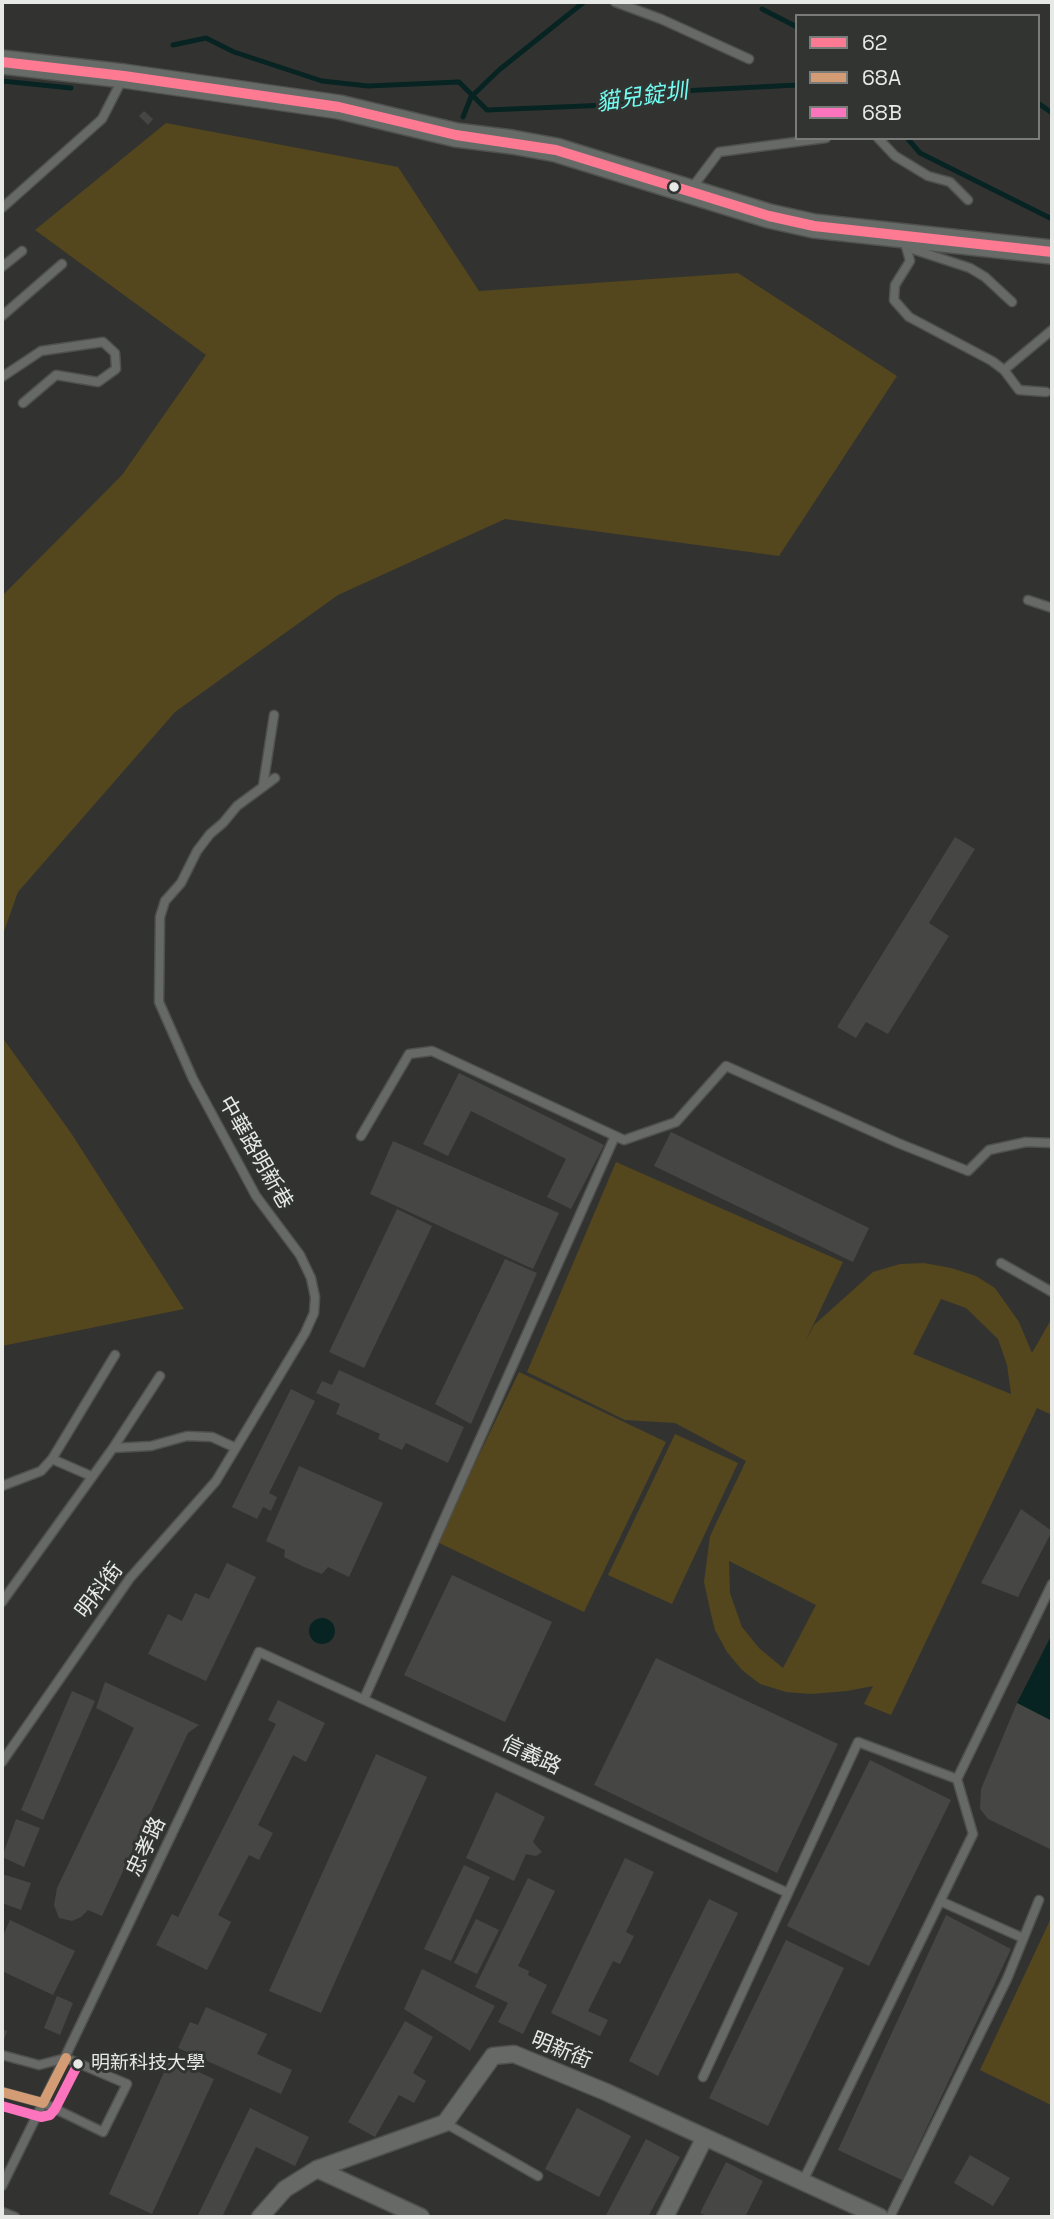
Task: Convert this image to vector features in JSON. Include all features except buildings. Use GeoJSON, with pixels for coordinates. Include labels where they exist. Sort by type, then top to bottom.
{"type":"FeatureCollection","features":[{"type":"Feature","properties":{"kind":"street"},"geometry":{"type":"LineString","coordinates":[[2,62],[124,76],[339,107],[456,135],[556,150],[769,216],[814,226],[904,241],[1052,252]]}},
{"type":"Feature","properties":{"kind":"street","name":"明新街"},"geometry":{"type":"LineString","coordinates":[[445,2123],[493,2056],[514,2054],[606,2092],[880,2217]]}},
{"type":"Feature","properties":{"kind":"street"},"geometry":{"type":"LineString","coordinates":[[260,2217],[285,2189],[317,2169],[445,2123]]}},
{"type":"Feature","properties":{"kind":"street"},"geometry":{"type":"LineString","coordinates":[[665,2217],[705,2137]]}},
{"type":"Feature","properties":{"kind":"street"},"geometry":{"type":"LineString","coordinates":[[317,2169],[421,2217]]}},
{"type":"Feature","properties":{"kind":"lane"},"geometry":{"type":"LineString","coordinates":[[615,2],[661,19],[749,59]]}},
{"type":"Feature","properties":{"kind":"lane"},"geometry":{"type":"LineString","coordinates":[[2,208],[102,119],[124,76]]}},
{"type":"Feature","properties":{"kind":"lane"},"geometry":{"type":"LineString","coordinates":[[691,190],[719,152],[810,140]]}},
{"type":"Feature","properties":{"kind":"lane"},"geometry":{"type":"LineString","coordinates":[[880,140],[895,156],[928,176],[950,183],[968,200]]}},
{"type":"Feature","properties":{"kind":"lane"},"geometry":{"type":"LineString","coordinates":[[904,241],[970,268],[985,277],[1012,302]]}},
{"type":"Feature","properties":{"kind":"lane"},"geometry":{"type":"LineString","coordinates":[[904,241],[909,261],[895,285],[894,300],[909,317],[992,361],[1004,370],[1019,390],[1046,392]]}},
{"type":"Feature","properties":{"kind":"lane"},"geometry":{"type":"LineString","coordinates":[[2,267],[22,251]]}},
{"type":"Feature","properties":{"kind":"lane"},"geometry":{"type":"LineString","coordinates":[[2,316],[62,264]]}},
{"type":"Feature","properties":{"kind":"lane"},"geometry":{"type":"LineString","coordinates":[[1004,370],[1052,330]]}},
{"type":"Feature","properties":{"kind":"lane"},"geometry":{"type":"LineString","coordinates":[[2,377],[41,351],[103,342],[115,353],[116,369],[98,382],[56,375],[23,403]]}},
{"type":"Feature","properties":{"kind":"lane"},"geometry":{"type":"LineString","coordinates":[[1028,600],[1052,608]]}},
{"type":"Feature","properties":{"kind":"lane"},"geometry":{"type":"LineString","coordinates":[[263,786],[274,715]]}},
{"type":"Feature","properties":{"kind":"lane","name":"中華路明新巷"},"geometry":{"type":"LineString","coordinates":[[236,1448],[305,1333],[314,1313],[315,1297],[311,1278],[300,1255],[256,1196],[193,1079],[159,1002],[160,917],[165,901],[181,883],[197,851],[210,834],[237,806],[275,778]]}},
{"type":"Feature","properties":{"kind":"lane"},"geometry":{"type":"LineString","coordinates":[[361,1136],[409,1054],[432,1051],[624,1140],[676,1122],[726,1066],[898,1143],[968,1171],[989,1150],[1026,1142],[1052,1143]]}},
{"type":"Feature","properties":{"kind":"lane"},"geometry":{"type":"LineString","coordinates":[[363,1699],[615,1136]]}},
{"type":"Feature","properties":{"kind":"lane"},"geometry":{"type":"LineString","coordinates":[[1001,1263],[1052,1292]]}},
{"type":"Feature","properties":{"kind":"lane"},"geometry":{"type":"LineString","coordinates":[[2,1486],[41,1471],[52,1459],[115,1356]]}},
{"type":"Feature","properties":{"kind":"lane"},"geometry":{"type":"LineString","coordinates":[[2,1602],[113,1448],[160,1376]]}},
{"type":"Feature","properties":{"kind":"lane"},"geometry":{"type":"LineString","coordinates":[[113,1448],[151,1446],[187,1436],[212,1437],[236,1448]]}},
{"type":"Feature","properties":{"kind":"lane","name":"明科街"},"geometry":{"type":"LineString","coordinates":[[2,1762],[130,1578],[216,1481],[236,1448]]}},
{"type":"Feature","properties":{"kind":"lane"},"geometry":{"type":"LineString","coordinates":[[52,1459],[91,1476]]}},
{"type":"Feature","properties":{"kind":"lane"},"geometry":{"type":"LineString","coordinates":[[803,2181],[973,1834],[957,1779],[1051,1590]]}},
{"type":"Feature","properties":{"kind":"lane","name":"信義路"},"geometry":{"type":"LineString","coordinates":[[259,1652],[788,1893]]}},
{"type":"Feature","properties":{"kind":"lane","name":"忠孝路"},"geometry":{"type":"LineString","coordinates":[[2,2186],[66,2058],[259,1652]]}},
{"type":"Feature","properties":{"kind":"lane"},"geometry":{"type":"LineString","coordinates":[[703,2077],[858,1742],[957,1779]]}},
{"type":"Feature","properties":{"kind":"lane"},"geometry":{"type":"LineString","coordinates":[[890,2217],[1007,1979],[1039,1900]]}},
{"type":"Feature","properties":{"kind":"lane"},"geometry":{"type":"LineString","coordinates":[[940,1901],[1023,1938]]}},
{"type":"Feature","properties":{"kind":"lane"},"geometry":{"type":"LineString","coordinates":[[2,2055],[39,2065],[66,2058],[127,2084],[103,2132],[43,2103],[2,2092]]}},
{"type":"Feature","properties":{"kind":"lane"},"geometry":{"type":"LineString","coordinates":[[445,2123],[538,2175]]}},
{"type":"Feature","properties":{"kind":"lane"},"geometry":{"type":"LineString","coordinates":[[2,2212],[15,2217]]}},
{"type":"Feature","properties":{"kind":"shaded area"},"geometry":{"type":"Polygon","coordinates":[[[166,123],[398,167],[479,291],[738,273],[897,376],[779,556],[505,519],[338,595],[175,712],[18,892],[2,937],[2,596],[122,475],[206,355],[35,230],[166,123]]]}},
{"type":"Feature","properties":{"kind":"shaded area"},"geometry":{"type":"Polygon","coordinates":[[[2,1037],[71,1133],[184,1309],[2,1346],[2,1037]]]}},
{"type":"Feature","properties":{"kind":"shaded area"},"geometry":{"type":"Polygon","coordinates":[[[616,1162],[843,1262],[805,1342],[814,1325],[873,1272],[900,1264],[924,1263],[951,1268],[976,1276],[995,1288],[1019,1322],[1032,1353],[1052,1318],[1052,1415],[1037,1408],[891,1715],[864,1704],[873,1686],[811,1694],[786,1692],[760,1684],[742,1670],[727,1652],[715,1630],[704,1582],[710,1536],[746,1461],[675,1423],[625,1420],[527,1372],[616,1162]],[[941,1299],[913,1354],[1011,1394],[1007,1365],[998,1339],[966,1308],[941,1299]],[[729,1561],[730,1593],[742,1627],[759,1648],[783,1668],[816,1605],[729,1561]]]}},
{"type":"Feature","properties":{"kind":"shaded area"},"geometry":{"type":"Polygon","coordinates":[[[519,1372],[666,1442],[584,1612],[437,1542],[519,1372]]]}},
{"type":"Feature","properties":{"kind":"shaded area"},"geometry":{"type":"Polygon","coordinates":[[[675,1434],[738,1463],[672,1604],[608,1575],[675,1434]]]}},
{"type":"Feature","properties":{"kind":"shaded area"},"geometry":{"type":"Polygon","coordinates":[[[1052,1916],[1052,2104],[1051,2105],[980,2070],[1052,1916]]]}},
{"type":"Feature","properties":{"kind":"water"},"geometry":{"type":"Polygon","coordinates":[[[322,1618],[331,1622],[335,1631],[331,1640],[322,1644],[313,1640],[309,1631],[313,1622],[322,1618]]]}},
{"type":"Feature","properties":{"kind":"water"},"geometry":{"type":"Polygon","coordinates":[[[1052,1634],[1052,1721],[1017,1703],[1052,1634]]]}},
{"type":"Feature","properties":{"kind":"waterway"},"geometry":{"type":"LineString","coordinates":[[463,117],[471,97],[499,70],[584,2]]}},
{"type":"Feature","properties":{"kind":"waterway"},"geometry":{"type":"LineString","coordinates":[[762,9],[795,26]]}},
{"type":"Feature","properties":{"kind":"waterway"},"geometry":{"type":"LineString","coordinates":[[173,45],[206,38],[234,52],[322,81],[368,86],[459,82],[487,110],[633,104],[681,91],[795,85]]}},
{"type":"Feature","properties":{"kind":"waterway"},"geometry":{"type":"LineString","coordinates":[[2,81],[71,88]]}},
{"type":"Feature","properties":{"kind":"waterway"},"geometry":{"type":"LineString","coordinates":[[1040,104],[1052,113]]}},
{"type":"Feature","properties":{"kind":"waterway","name":"貓兒錠圳"},"geometry":{"type":"LineString","coordinates":[[909,140],[920,153],[1052,219]]}},
{"type":"Feature","properties":{"kind":"transit line","name":"62"},"geometry":{"type":"LineString","coordinates":[[2,62],[124,76],[339,107],[456,135],[556,150],[769,216],[814,226],[1052,252]]}},
{"type":"Feature","properties":{"kind":"transit line","name":"68A"},"geometry":{"type":"LineString","coordinates":[[2,2092],[43,2103],[66,2058]]}},
{"type":"Feature","properties":{"kind":"transit line","name":"68B"},"geometry":{"type":"LineString","coordinates":[[2,2106],[41,2117],[50,2115],[78,2064]]}},
{"type":"Feature","properties":{"kind":"place","name":"明新科技大學"},"geometry":{"type":"Point","coordinates":[78,2064]}}]}
